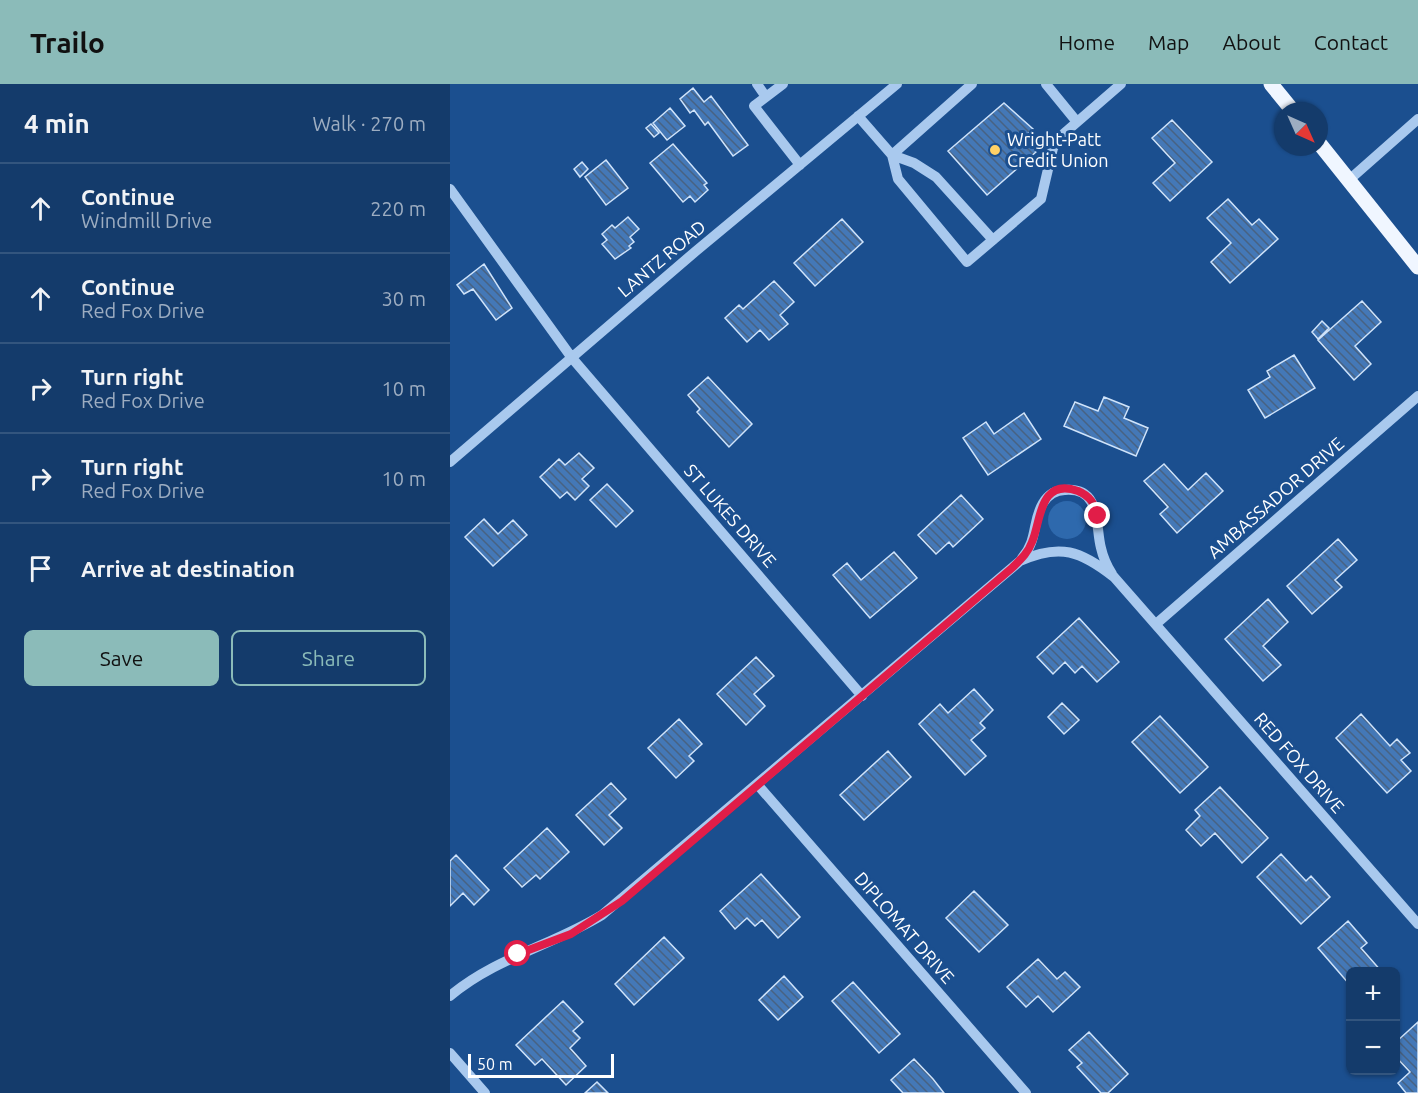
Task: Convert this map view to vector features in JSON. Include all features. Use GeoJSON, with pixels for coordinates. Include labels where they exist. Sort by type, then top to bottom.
{"type":"FeatureCollection","features":[{"type":"Feature","properties":{"kind":"main road"},"geometry":{"type":"LineString","coordinates":[[1271,84],[1286,102]]}},
{"type":"Feature","properties":{"kind":"main road"},"geometry":{"type":"LineString","coordinates":[[1328,154],[1418,267]]}},
{"type":"Feature","properties":{"kind":"street"},"geometry":{"type":"LineString","coordinates":[[757,84],[766,97]]}},
{"type":"Feature","properties":{"kind":"street"},"geometry":{"type":"LineString","coordinates":[[783,84],[754,106],[800,165]]}},
{"type":"Feature","properties":{"kind":"street","name":"LANTZ ROAD"},"geometry":{"type":"LineString","coordinates":[[450,462],[897,84]]}},
{"type":"Feature","properties":{"kind":"street"},"geometry":{"type":"LineString","coordinates":[[892,155],[972,84]]}},
{"type":"Feature","properties":{"kind":"street"},"geometry":{"type":"LineString","coordinates":[[1046,84],[1077,122]]}},
{"type":"Feature","properties":{"kind":"street"},"geometry":{"type":"LineString","coordinates":[[858,116],[892,155],[898,179],[967,262],[1041,199],[1053,148],[1077,122],[1121,84]]}},
{"type":"Feature","properties":{"kind":"street"},"geometry":{"type":"LineString","coordinates":[[1349,180],[1418,119]]}},
{"type":"Feature","properties":{"kind":"street"},"geometry":{"type":"LineString","coordinates":[[892,155],[914,163],[936,177],[993,240]]}},
{"type":"Feature","properties":{"kind":"street","name":"ST LUKES DRIVE"},"geometry":{"type":"LineString","coordinates":[[450,189],[572,358],[862,696]]}},
{"type":"Feature","properties":{"kind":"street","name":"AMBASSADOR DRIVE"},"geometry":{"type":"LineString","coordinates":[[1156,624],[1418,396]]}},
{"type":"Feature","properties":{"kind":"street"},"geometry":{"type":"LineString","coordinates":[[450,996],[487,970],[518,954],[571,934],[602,915],[1020,561],[1033,541],[1038,512],[1044,502],[1056,491],[1073,490],[1086,496],[1095,507],[1101,550],[1114,577]]}},
{"type":"Feature","properties":{"kind":"street"},"geometry":{"type":"LineString","coordinates":[[1020,561],[1041,552],[1064,551],[1090,559],[1114,577]]}},
{"type":"Feature","properties":{"kind":"street","name":"RED FOX DRIVE"},"geometry":{"type":"LineString","coordinates":[[1114,577],[1418,924]]}},
{"type":"Feature","properties":{"kind":"street","name":"DIPLOMAT DRIVE"},"geometry":{"type":"LineString","coordinates":[[758,784],[1026,1093]]}},
{"type":"Feature","properties":{"kind":"street"},"geometry":{"type":"LineString","coordinates":[[450,1053],[484,1093]]}},
{"type":"Feature","properties":{"kind":"shaded area"},"geometry":{"type":"Polygon","coordinates":[[[1067,501],[1080,507],[1086,520],[1080,533],[1067,539],[1054,533],[1048,520],[1054,507],[1067,501]]]}},
{"type":"Feature","properties":{"kind":"building"},"geometry":{"type":"Polygon","coordinates":[[[693,88],[704,102],[711,96],[748,145],[733,156],[708,122],[705,125],[694,110],[690,113],[680,99],[693,88]]]}},
{"type":"Feature","properties":{"kind":"building"},"geometry":{"type":"Polygon","coordinates":[[[1004,103],[1033,129],[1025,136],[1036,152],[987,195],[948,151],[1004,103]]]}},
{"type":"Feature","properties":{"kind":"building"},"geometry":{"type":"Polygon","coordinates":[[[670,108],[685,126],[667,140],[653,123],[670,108]]]}},
{"type":"Feature","properties":{"kind":"building"},"geometry":{"type":"Polygon","coordinates":[[[1172,120],[1212,162],[1170,201],[1153,183],[1175,163],[1152,138],[1172,120]]]}},
{"type":"Feature","properties":{"kind":"building"},"geometry":{"type":"Polygon","coordinates":[[[651,124],[659,133],[654,137],[646,128],[651,124]]]}},
{"type":"Feature","properties":{"kind":"building"},"geometry":{"type":"Polygon","coordinates":[[[673,144],[707,183],[704,185],[708,190],[695,202],[690,196],[683,202],[650,163],[673,144]]]}},
{"type":"Feature","properties":{"kind":"building"},"geometry":{"type":"Polygon","coordinates":[[[606,160],[628,188],[606,205],[585,177],[606,160]]]}},
{"type":"Feature","properties":{"kind":"building"},"geometry":{"type":"Polygon","coordinates":[[[582,162],[588,169],[580,177],[574,169],[582,162]]]}},
{"type":"Feature","properties":{"kind":"building"},"geometry":{"type":"Polygon","coordinates":[[[1228,199],[1252,225],[1259,219],[1278,239],[1230,283],[1211,262],[1231,243],[1207,218],[1228,199]]]}},
{"type":"Feature","properties":{"kind":"building"},"geometry":{"type":"Polygon","coordinates":[[[628,217],[639,229],[630,237],[634,242],[629,246],[631,248],[615,259],[602,244],[607,240],[602,234],[612,225],[615,228],[628,217]]]}},
{"type":"Feature","properties":{"kind":"building"},"geometry":{"type":"Polygon","coordinates":[[[842,219],[863,242],[815,286],[794,263],[842,219]]]}},
{"type":"Feature","properties":{"kind":"building"},"geometry":{"type":"Polygon","coordinates":[[[484,264],[512,308],[496,320],[473,289],[464,294],[457,285],[484,264]]]}},
{"type":"Feature","properties":{"kind":"building"},"geometry":{"type":"Polygon","coordinates":[[[774,281],[794,302],[780,315],[788,324],[769,340],[760,330],[747,342],[725,318],[739,305],[743,309],[774,281]]]}},
{"type":"Feature","properties":{"kind":"building"},"geometry":{"type":"Polygon","coordinates":[[[1362,301],[1381,322],[1355,346],[1371,364],[1354,380],[1318,340],[1362,301]]]}},
{"type":"Feature","properties":{"kind":"building"},"geometry":{"type":"Polygon","coordinates":[[[1322,321],[1329,328],[1318,339],[1312,332],[1322,321]]]}},
{"type":"Feature","properties":{"kind":"building"},"geometry":{"type":"Polygon","coordinates":[[[1294,355],[1315,388],[1265,418],[1248,390],[1270,377],[1267,371],[1294,355]]]}},
{"type":"Feature","properties":{"kind":"building"},"geometry":{"type":"Polygon","coordinates":[[[708,377],[752,424],[729,447],[697,412],[700,409],[688,395],[708,377]]]}},
{"type":"Feature","properties":{"kind":"building"},"geometry":{"type":"Polygon","coordinates":[[[1104,397],[1129,407],[1124,418],[1148,428],[1136,456],[1064,426],[1075,402],[1098,411],[1104,397]]]}},
{"type":"Feature","properties":{"kind":"building"},"geometry":{"type":"Polygon","coordinates":[[[1024,413],[1041,439],[988,475],[963,438],[986,422],[994,434],[1024,413]]]}},
{"type":"Feature","properties":{"kind":"building"},"geometry":{"type":"Polygon","coordinates":[[[579,453],[594,468],[582,479],[589,486],[575,500],[567,492],[560,498],[540,477],[559,459],[565,465],[579,453]]]}},
{"type":"Feature","properties":{"kind":"building"},"geometry":{"type":"Polygon","coordinates":[[[1164,464],[1188,490],[1206,473],[1223,491],[1177,533],[1160,514],[1168,507],[1144,481],[1164,464]]]}},
{"type":"Feature","properties":{"kind":"building"},"geometry":{"type":"Polygon","coordinates":[[[607,484],[633,511],[616,527],[590,500],[607,484]]]}},
{"type":"Feature","properties":{"kind":"building"},"geometry":{"type":"Polygon","coordinates":[[[961,495],[983,519],[953,547],[949,542],[936,554],[918,535],[961,495]]]}},
{"type":"Feature","properties":{"kind":"building"},"geometry":{"type":"Polygon","coordinates":[[[484,519],[498,534],[513,520],[527,535],[493,566],[465,537],[484,519]]]}},
{"type":"Feature","properties":{"kind":"building"},"geometry":{"type":"Polygon","coordinates":[[[1338,539],[1357,560],[1335,580],[1342,587],[1312,614],[1287,586],[1338,539]]]}},
{"type":"Feature","properties":{"kind":"building"},"geometry":{"type":"Polygon","coordinates":[[[894,552],[917,578],[870,618],[833,575],[847,563],[861,580],[894,552]]]}},
{"type":"Feature","properties":{"kind":"building"},"geometry":{"type":"Polygon","coordinates":[[[1268,599],[1288,622],[1263,646],[1281,665],[1263,681],[1225,639],[1268,599]]]}},
{"type":"Feature","properties":{"kind":"building"},"geometry":{"type":"Polygon","coordinates":[[[1079,618],[1119,662],[1097,682],[1082,666],[1075,673],[1065,662],[1053,674],[1037,657],[1079,618]]]}},
{"type":"Feature","properties":{"kind":"building"},"geometry":{"type":"Polygon","coordinates":[[[756,657],[774,676],[754,694],[765,706],[746,725],[717,694],[756,657]]]}},
{"type":"Feature","properties":{"kind":"building"},"geometry":{"type":"Polygon","coordinates":[[[974,689],[993,710],[980,723],[985,728],[971,740],[986,756],[965,775],[919,724],[940,704],[948,713],[974,689]]]}},
{"type":"Feature","properties":{"kind":"building"},"geometry":{"type":"Polygon","coordinates":[[[1062,703],[1079,720],[1064,734],[1048,717],[1062,703]]]}},
{"type":"Feature","properties":{"kind":"building"},"geometry":{"type":"Polygon","coordinates":[[[1361,714],[1390,746],[1397,739],[1410,753],[1401,760],[1411,771],[1387,793],[1336,738],[1361,714]]]}},
{"type":"Feature","properties":{"kind":"building"},"geometry":{"type":"Polygon","coordinates":[[[1160,716],[1208,767],[1180,793],[1132,742],[1160,716]]]}},
{"type":"Feature","properties":{"kind":"building"},"geometry":{"type":"Polygon","coordinates":[[[679,719],[702,744],[689,756],[694,761],[676,778],[648,748],[679,719]]]}},
{"type":"Feature","properties":{"kind":"building"},"geometry":{"type":"Polygon","coordinates":[[[888,751],[911,777],[864,820],[840,795],[888,751]]]}},
{"type":"Feature","properties":{"kind":"building"},"geometry":{"type":"Polygon","coordinates":[[[611,783],[626,799],[609,815],[622,828],[604,845],[576,815],[611,783]]]}},
{"type":"Feature","properties":{"kind":"building"},"geometry":{"type":"Polygon","coordinates":[[[1220,787],[1268,838],[1242,863],[1215,833],[1201,846],[1186,830],[1200,816],[1195,810],[1220,787]]]}},
{"type":"Feature","properties":{"kind":"building"},"geometry":{"type":"Polygon","coordinates":[[[547,828],[569,852],[540,879],[536,875],[522,887],[504,868],[547,828]]]}},
{"type":"Feature","properties":{"kind":"building"},"geometry":{"type":"Polygon","coordinates":[[[1281,854],[1306,881],[1311,876],[1330,897],[1301,924],[1257,877],[1281,854]]]}},
{"type":"Feature","properties":{"kind":"building"},"geometry":{"type":"Polygon","coordinates":[[[456,855],[489,890],[474,905],[463,893],[450,906],[450,861],[456,855]]]}},
{"type":"Feature","properties":{"kind":"building"},"geometry":{"type":"Polygon","coordinates":[[[761,874],[800,917],[778,938],[762,920],[755,926],[747,918],[735,929],[720,911],[761,874]]]}},
{"type":"Feature","properties":{"kind":"building"},"geometry":{"type":"Polygon","coordinates":[[[974,891],[1008,925],[979,952],[946,918],[974,891]]]}},
{"type":"Feature","properties":{"kind":"building"},"geometry":{"type":"Polygon","coordinates":[[[1348,921],[1367,943],[1361,948],[1378,967],[1346,967],[1346,980],[1318,948],[1348,921]]]}},
{"type":"Feature","properties":{"kind":"building"},"geometry":{"type":"Polygon","coordinates":[[[664,937],[684,958],[634,1005],[615,984],[664,937]]]}},
{"type":"Feature","properties":{"kind":"building"},"geometry":{"type":"Polygon","coordinates":[[[1038,959],[1057,979],[1065,972],[1080,987],[1053,1012],[1038,996],[1026,1007],[1007,987],[1038,959]]]}},
{"type":"Feature","properties":{"kind":"building"},"geometry":{"type":"Polygon","coordinates":[[[784,976],[803,997],[778,1020],[759,1000],[784,976]]]}},
{"type":"Feature","properties":{"kind":"building"},"geometry":{"type":"Polygon","coordinates":[[[853,982],[900,1034],[879,1053],[832,1001],[853,982]]]}},
{"type":"Feature","properties":{"kind":"building"},"geometry":{"type":"Polygon","coordinates":[[[563,1001],[583,1022],[573,1031],[580,1038],[570,1048],[586,1066],[566,1085],[542,1059],[535,1065],[516,1045],[563,1001]]]}},
{"type":"Feature","properties":{"kind":"building"},"geometry":{"type":"Polygon","coordinates":[[[1418,1022],[1418,1093],[1406,1093],[1398,1083],[1410,1072],[1400,1061],[1400,1038],[1418,1022]]]}},
{"type":"Feature","properties":{"kind":"building"},"geometry":{"type":"Polygon","coordinates":[[[1089,1032],[1128,1074],[1108,1093],[1101,1093],[1077,1067],[1082,1063],[1069,1050],[1089,1032]]]}},
{"type":"Feature","properties":{"kind":"building"},"geometry":{"type":"Polygon","coordinates":[[[914,1059],[944,1093],[903,1093],[891,1080],[914,1059]]]}},
{"type":"Feature","properties":{"kind":"building"},"geometry":{"type":"Polygon","coordinates":[[[597,1082],[608,1093],[585,1093],[597,1082]]]}},
{"type":"Feature","properties":{"kind":"place","name":"Wright-Patt Credit Union"},"geometry":{"type":"Point","coordinates":[995,150]}},
{"type":"Feature","properties":{"kind":"route"},"geometry":{"type":"LineString","coordinates":[[518,954],[571,934],[622,901],[1012,568],[1020,561],[1033,541],[1038,512],[1049,496],[1056,491],[1080,492],[1091,501],[1098,516]]}}]}
